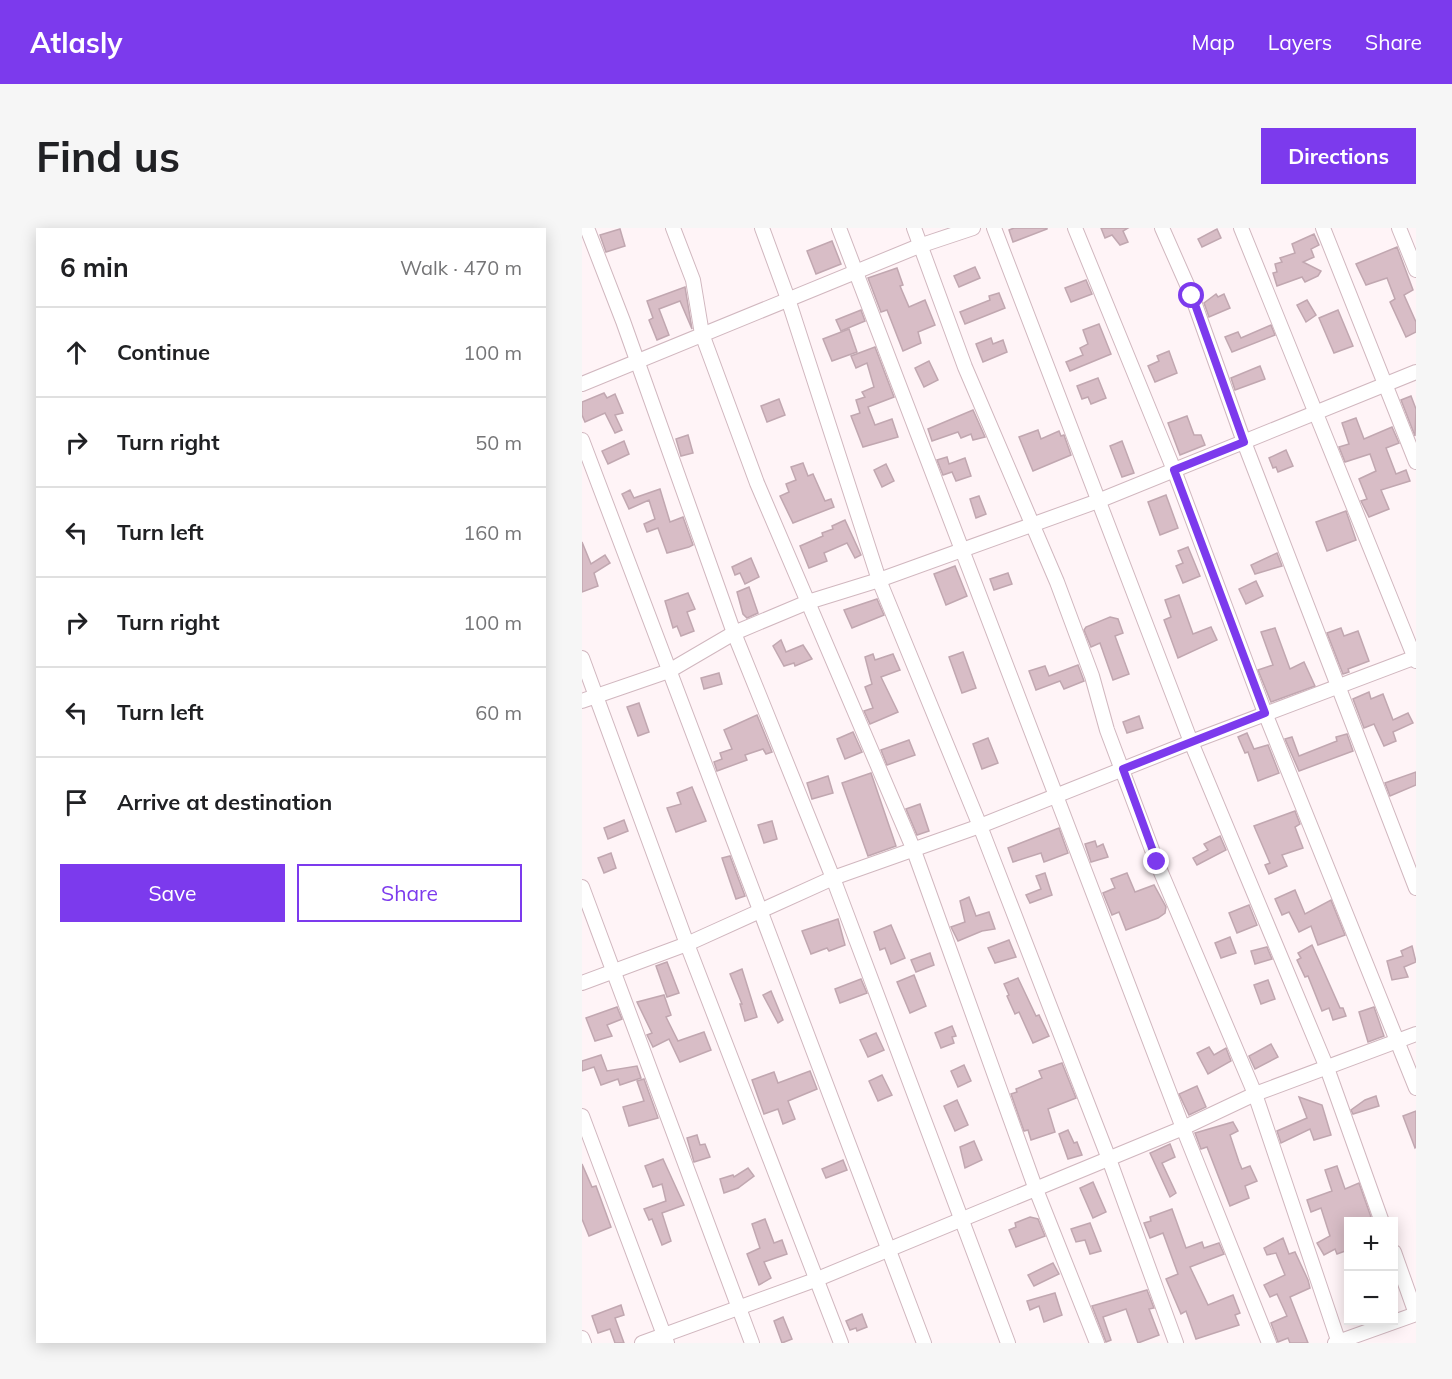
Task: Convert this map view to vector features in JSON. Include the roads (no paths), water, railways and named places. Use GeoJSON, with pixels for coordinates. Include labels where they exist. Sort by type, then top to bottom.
{"type":"FeatureCollection","features":[{"type":"Feature","properties":{"kind":"street"},"geometry":{"type":"LineString","coordinates":[[587,228],[638,360],[734,633],[832,878],[1008,1343]]}},
{"type":"Feature","properties":{"kind":"street"},"geometry":{"type":"LineString","coordinates":[[673,228],[693,280],[702,334],[757,483],[913,848],[1035,1187],[1097,1343]]}},
{"type":"Feature","properties":{"kind":"street"},"geometry":{"type":"LineString","coordinates":[[762,228],[788,298],[879,580],[981,826],[1109,1159],[1176,1343]]}},
{"type":"Feature","properties":{"kind":"street"},"geometry":{"type":"LineString","coordinates":[[839,228],[1058,795],[1183,1128],[1269,1343]]}},
{"type":"Feature","properties":{"kind":"street"},"geometry":{"type":"LineString","coordinates":[[914,228],[965,367],[1033,522],[1092,676],[1107,730],[1157,862],[1255,1094],[1338,1342],[1416,1314],[1398,1263]]}},
{"type":"Feature","properties":{"kind":"street"},"geometry":{"type":"LineString","coordinates":[[582,384],[788,298],[919,246],[973,228]]}},
{"type":"Feature","properties":{"kind":"street"},"geometry":{"type":"LineString","coordinates":[[994,228],[1191,742],[1327,1068],[1381,1217]]}},
{"type":"Feature","properties":{"kind":"street"},"geometry":{"type":"LineString","coordinates":[[1075,228],[1174,470],[1265,713],[1416,1088]]}},
{"type":"Feature","properties":{"kind":"street"},"geometry":{"type":"LineString","coordinates":[[1162,228],[1192,296],[1244,442],[1416,887]]}},
{"type":"Feature","properties":{"kind":"street"},"geometry":{"type":"LineString","coordinates":[[582,983],[687,944],[832,878],[981,826],[1265,713],[1416,658],[1241,228]]}},
{"type":"Feature","properties":{"kind":"street"},"geometry":{"type":"LineString","coordinates":[[1323,228],[1416,462]]}},
{"type":"Feature","properties":{"kind":"street"},"geometry":{"type":"LineString","coordinates":[[1399,228],[1416,270]]}},
{"type":"Feature","properties":{"kind":"street"},"geometry":{"type":"LineString","coordinates":[[582,701],[669,671],[734,633],[808,602],[879,580],[1033,522],[1098,501],[1416,372]]}},
{"type":"Feature","properties":{"kind":"street"},"geometry":{"type":"LineString","coordinates":[[582,440],[924,1343]]}},
{"type":"Feature","properties":{"kind":"street"},"geometry":{"type":"LineString","coordinates":[[582,658],[687,944],[841,1343]]}},
{"type":"Feature","properties":{"kind":"street"},"geometry":{"type":"LineString","coordinates":[[582,887],[737,1308],[752,1343]]}},
{"type":"Feature","properties":{"kind":"street"},"geometry":{"type":"LineString","coordinates":[[642,1343],[665,1338],[737,1308],[815,1280],[962,1220],[1035,1187],[1183,1128],[1255,1094],[1416,1034]]}},
{"type":"Feature","properties":{"kind":"street"},"geometry":{"type":"LineString","coordinates":[[582,1116],[665,1338]]}},
{"type":"Feature","properties":{"kind":"street"},"geometry":{"type":"LineString","coordinates":[[582,1338],[584,1343]]}}]}
